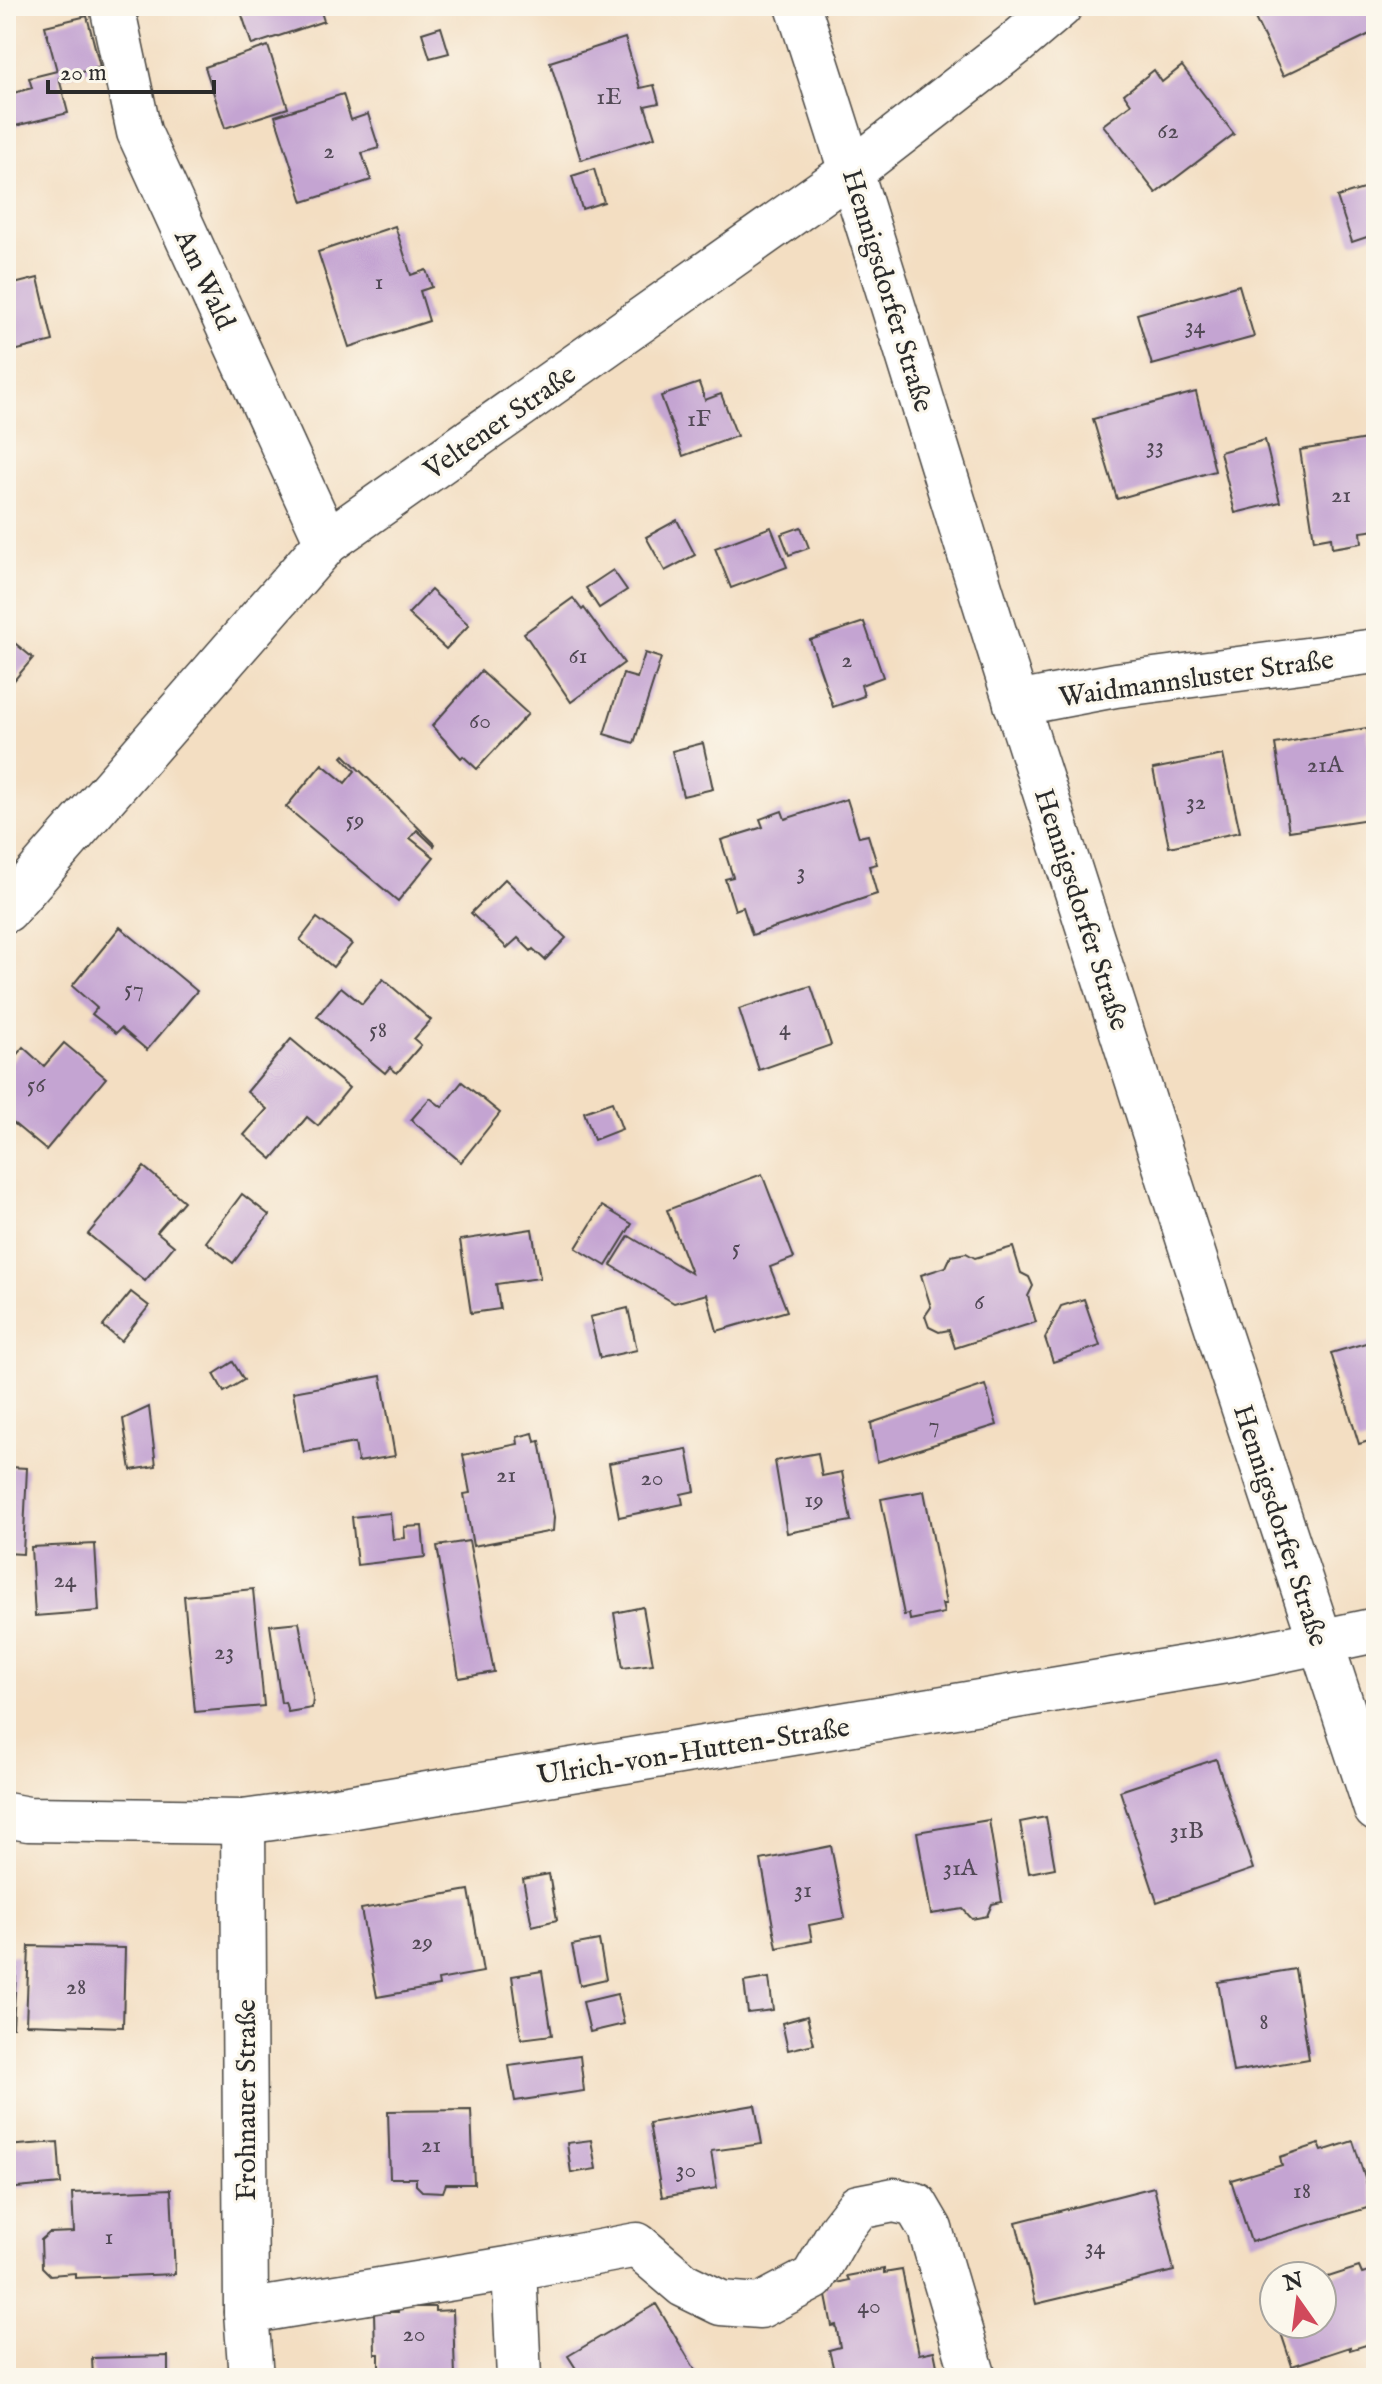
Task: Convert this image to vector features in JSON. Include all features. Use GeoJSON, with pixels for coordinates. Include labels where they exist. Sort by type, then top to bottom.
{"type":"FeatureCollection","features":[{"type":"Feature","properties":{"kind":"street","name":"Am Wald"},"geometry":{"type":"LineString","coordinates":[[112,6],[139,132],[327,542]]}},
{"type":"Feature","properties":{"kind":"street","name":"Hennigsdorfer Straße"},"geometry":{"type":"LineString","coordinates":[[798,6],[1016,704],[1376,1809]]}},
{"type":"Feature","properties":{"kind":"street","name":"Veltener Straße"},"geometry":{"type":"LineString","coordinates":[[6,910],[327,542],[852,171],[1060,6]]}},
{"type":"Feature","properties":{"kind":"street","name":"Waidmannsluster Straße"},"geometry":{"type":"LineString","coordinates":[[1016,704],[1116,685],[1376,651]]}},
{"type":"Feature","properties":{"kind":"street","name":"Ulrich-von-Hutten-Straße"},"geometry":{"type":"LineString","coordinates":[[6,1815],[28,1819],[243,1822],[1207,1665],[1376,1630]]}},
{"type":"Feature","properties":{"kind":"street","name":"Frohnauer Straße"},"geometry":{"type":"LineString","coordinates":[[243,1822],[246,2312],[251,2378]]}},
{"type":"Feature","properties":{"kind":"street"},"geometry":{"type":"LineString","coordinates":[[246,2312],[637,2245],[684,2285],[721,2303],[760,2306],[813,2278],[841,2229],[858,2207],[894,2200],[916,2205],[930,2229],[974,2378]]}},
{"type":"Feature","properties":{"kind":"street"},"geometry":{"type":"LineString","coordinates":[[514,2268],[519,2378]]}},
{"type":"Feature","properties":{"kind":"building"},"geometry":{"type":"Polygon","coordinates":[[[239,6],[319,6],[324,21],[252,45],[239,6]]]}},
{"type":"Feature","properties":{"kind":"building"},"geometry":{"type":"Polygon","coordinates":[[[1249,6],[1376,6],[1376,31],[1283,76],[1249,6]]]}},
{"type":"Feature","properties":{"kind":"building"},"geometry":{"type":"Polygon","coordinates":[[[87,16],[100,67],[59,78],[68,113],[7,128],[6,95],[32,88],[29,78],[57,71],[45,26],[87,16]]]}},
{"type":"Feature","properties":{"kind":"building"},"geometry":{"type":"Polygon","coordinates":[[[441,27],[449,53],[430,58],[422,33],[441,27]]]}},
{"type":"Feature","properties":{"kind":"building"},"geometry":{"type":"Polygon","coordinates":[[[625,38],[640,88],[654,85],[659,103],[645,106],[655,137],[581,160],[550,62],[625,38]]]}},
{"type":"Feature","properties":{"kind":"building"},"geometry":{"type":"Polygon","coordinates":[[[268,46],[288,108],[225,128],[205,67],[268,46]]]}},
{"type":"Feature","properties":{"kind":"building"},"geometry":{"type":"Polygon","coordinates":[[[1182,66],[1234,134],[1156,193],[1103,125],[1131,104],[1124,94],[1154,70],[1162,82],[1182,66]]]}},
{"type":"Feature","properties":{"kind":"building"},"geometry":{"type":"Polygon","coordinates":[[[343,94],[351,120],[368,114],[379,148],[362,153],[371,180],[303,202],[275,116],[343,94]]]}},
{"type":"Feature","properties":{"kind":"building"},"geometry":{"type":"Polygon","coordinates":[[[594,169],[604,202],[582,209],[572,176],[594,169]]]}},
{"type":"Feature","properties":{"kind":"building"},"geometry":{"type":"Polygon","coordinates":[[[1376,185],[1376,234],[1352,242],[1337,197],[1376,185]]]}},
{"type":"Feature","properties":{"kind":"building"},"geometry":{"type":"Polygon","coordinates":[[[395,226],[411,275],[426,270],[432,287],[420,291],[429,321],[349,347],[318,252],[395,226]]]}},
{"type":"Feature","properties":{"kind":"building"},"geometry":{"type":"Polygon","coordinates":[[[38,278],[53,341],[6,353],[6,286],[38,278]]]}},
{"type":"Feature","properties":{"kind":"building"},"geometry":{"type":"Polygon","coordinates":[[[1239,285],[1254,337],[1152,365],[1137,314],[1239,285]]]}},
{"type":"Feature","properties":{"kind":"building"},"geometry":{"type":"Polygon","coordinates":[[[699,383],[705,400],[721,394],[737,436],[683,456],[661,396],[699,383]]]}},
{"type":"Feature","properties":{"kind":"building"},"geometry":{"type":"Polygon","coordinates":[[[1196,392],[1215,471],[1117,499],[1093,419],[1196,392]]]}},
{"type":"Feature","properties":{"kind":"building"},"geometry":{"type":"Polygon","coordinates":[[[1373,438],[1376,530],[1361,532],[1362,543],[1332,548],[1331,537],[1314,540],[1300,450],[1373,438]]]}},
{"type":"Feature","properties":{"kind":"building"},"geometry":{"type":"Polygon","coordinates":[[[1265,440],[1280,502],[1235,513],[1220,452],[1265,440]]]}},
{"type":"Feature","properties":{"kind":"building"},"geometry":{"type":"Polygon","coordinates":[[[677,520],[695,555],[665,571],[646,537],[677,520]]]}},
{"type":"Feature","properties":{"kind":"building"},"geometry":{"type":"Polygon","coordinates":[[[771,527],[787,567],[731,588],[715,548],[771,527]]]}},
{"type":"Feature","properties":{"kind":"building"},"geometry":{"type":"Polygon","coordinates":[[[801,527],[809,548],[789,555],[781,534],[801,527]]]}},
{"type":"Feature","properties":{"kind":"building"},"geometry":{"type":"Polygon","coordinates":[[[613,570],[627,590],[599,608],[586,588],[613,570]]]}},
{"type":"Feature","properties":{"kind":"building"},"geometry":{"type":"Polygon","coordinates":[[[431,590],[469,625],[446,649],[408,614],[431,590]]]}},
{"type":"Feature","properties":{"kind":"building"},"geometry":{"type":"Polygon","coordinates":[[[573,598],[582,610],[584,608],[624,663],[571,702],[524,633],[573,598]]]}},
{"type":"Feature","properties":{"kind":"building"},"geometry":{"type":"Polygon","coordinates":[[[864,622],[883,677],[861,685],[864,696],[833,707],[810,640],[864,622]]]}},
{"type":"Feature","properties":{"kind":"building"},"geometry":{"type":"Polygon","coordinates":[[[6,636],[33,658],[6,690],[6,636]]]}},
{"type":"Feature","properties":{"kind":"building"},"geometry":{"type":"Polygon","coordinates":[[[645,653],[661,658],[634,743],[604,734],[623,674],[637,678],[645,653]]]}},
{"type":"Feature","properties":{"kind":"building"},"geometry":{"type":"Polygon","coordinates":[[[481,671],[528,714],[477,769],[463,756],[461,758],[432,726],[481,671]]]}},
{"type":"Feature","properties":{"kind":"building"},"geometry":{"type":"Polygon","coordinates":[[[1367,728],[1376,784],[1376,818],[1289,831],[1275,744],[1367,728]]]}},
{"type":"Feature","properties":{"kind":"building"},"geometry":{"type":"Polygon","coordinates":[[[703,743],[713,789],[683,796],[672,751],[703,743]]]}},
{"type":"Feature","properties":{"kind":"building"},"geometry":{"type":"Polygon","coordinates":[[[344,755],[435,844],[417,830],[410,838],[434,857],[398,901],[286,807],[322,764],[345,783],[355,771],[342,757],[344,755]]]}},
{"type":"Feature","properties":{"kind":"building"},"geometry":{"type":"Polygon","coordinates":[[[1223,755],[1240,832],[1169,847],[1153,769],[1223,755]]]}},
{"type":"Feature","properties":{"kind":"building"},"geometry":{"type":"Polygon","coordinates":[[[847,799],[859,837],[868,835],[877,864],[869,866],[877,894],[752,935],[743,907],[735,910],[725,879],[733,877],[721,840],[763,827],[760,819],[782,811],[785,819],[847,799]]]}},
{"type":"Feature","properties":{"kind":"building"},"geometry":{"type":"Polygon","coordinates":[[[505,879],[566,938],[545,960],[518,938],[507,948],[471,913],[505,879]]]}},
{"type":"Feature","properties":{"kind":"building"},"geometry":{"type":"Polygon","coordinates":[[[317,918],[352,944],[333,967],[300,940],[317,918]]]}},
{"type":"Feature","properties":{"kind":"building"},"geometry":{"type":"Polygon","coordinates":[[[120,927],[197,991],[147,1050],[121,1028],[116,1033],[92,1014],[97,1008],[72,986],[120,927]]]}},
{"type":"Feature","properties":{"kind":"building"},"geometry":{"type":"Polygon","coordinates":[[[383,979],[431,1020],[414,1039],[421,1045],[397,1073],[390,1067],[385,1073],[317,1016],[341,987],[362,1004],[383,979]]]}},
{"type":"Feature","properties":{"kind":"building"},"geometry":{"type":"Polygon","coordinates":[[[811,986],[831,1045],[759,1070],[739,1009],[811,986]]]}},
{"type":"Feature","properties":{"kind":"building"},"geometry":{"type":"Polygon","coordinates":[[[291,1039],[349,1088],[318,1126],[307,1117],[272,1159],[244,1135],[267,1109],[247,1092],[291,1039]]]}},
{"type":"Feature","properties":{"kind":"building"},"geometry":{"type":"Polygon","coordinates":[[[64,1043],[106,1078],[46,1150],[6,1117],[6,1068],[23,1047],[44,1066],[64,1043]]]}},
{"type":"Feature","properties":{"kind":"building"},"geometry":{"type":"Polygon","coordinates":[[[462,1082],[500,1113],[461,1162],[411,1120],[430,1098],[442,1107],[462,1082]]]}},
{"type":"Feature","properties":{"kind":"building"},"geometry":{"type":"Polygon","coordinates":[[[612,1102],[622,1129],[594,1140],[584,1112],[612,1102]]]}},
{"type":"Feature","properties":{"kind":"building"},"geometry":{"type":"Polygon","coordinates":[[[144,1167],[184,1201],[157,1232],[174,1246],[145,1281],[88,1234],[144,1167]]]}},
{"type":"Feature","properties":{"kind":"building"},"geometry":{"type":"Polygon","coordinates":[[[762,1174],[794,1258],[770,1267],[787,1311],[717,1331],[707,1294],[674,1303],[611,1265],[629,1236],[691,1273],[667,1210],[762,1174]]]}},
{"type":"Feature","properties":{"kind":"building"},"geometry":{"type":"Polygon","coordinates":[[[242,1194],[269,1215],[233,1263],[206,1242],[242,1194]]]}},
{"type":"Feature","properties":{"kind":"building"},"geometry":{"type":"Polygon","coordinates":[[[602,1206],[632,1224],[606,1266],[576,1248],[602,1206]]]}},
{"type":"Feature","properties":{"kind":"building"},"geometry":{"type":"Polygon","coordinates":[[[532,1229],[540,1278],[496,1284],[500,1309],[471,1313],[460,1240],[532,1229]]]}},
{"type":"Feature","properties":{"kind":"building"},"geometry":{"type":"Polygon","coordinates":[[[1013,1247],[1021,1273],[1029,1277],[1033,1286],[1028,1296],[1036,1322],[955,1348],[949,1330],[939,1332],[929,1327],[925,1316],[931,1307],[921,1275],[946,1267],[951,1256],[966,1253],[975,1258],[1013,1247]]]}},
{"type":"Feature","properties":{"kind":"building"},"geometry":{"type":"Polygon","coordinates":[[[131,1292],[149,1306],[121,1341],[103,1326],[131,1292]]]}},
{"type":"Feature","properties":{"kind":"building"},"geometry":{"type":"Polygon","coordinates":[[[1084,1299],[1100,1346],[1053,1362],[1045,1338],[1061,1306],[1084,1299]]]}},
{"type":"Feature","properties":{"kind":"building"},"geometry":{"type":"Polygon","coordinates":[[[628,1308],[637,1350],[600,1358],[590,1317],[628,1308]]]}},
{"type":"Feature","properties":{"kind":"building"},"geometry":{"type":"Polygon","coordinates":[[[1376,1340],[1376,1439],[1359,1444],[1331,1353],[1376,1340]]]}},
{"type":"Feature","properties":{"kind":"building"},"geometry":{"type":"Polygon","coordinates":[[[233,1362],[244,1380],[224,1392],[214,1374],[233,1362]]]}},
{"type":"Feature","properties":{"kind":"building"},"geometry":{"type":"Polygon","coordinates":[[[381,1376],[395,1456],[358,1462],[355,1443],[304,1452],[293,1392],[381,1376]]]}},
{"type":"Feature","properties":{"kind":"building"},"geometry":{"type":"Polygon","coordinates":[[[985,1385],[997,1425],[877,1462],[871,1423],[985,1385]]]}},
{"type":"Feature","properties":{"kind":"building"},"geometry":{"type":"Polygon","coordinates":[[[149,1407],[156,1466],[131,1470],[123,1419],[149,1407]]]}},
{"type":"Feature","properties":{"kind":"building"},"geometry":{"type":"Polygon","coordinates":[[[533,1433],[535,1442],[540,1441],[554,1517],[553,1531],[473,1546],[464,1494],[470,1493],[463,1455],[518,1444],[517,1437],[533,1433]]]}},
{"type":"Feature","properties":{"kind":"building"},"geometry":{"type":"Polygon","coordinates":[[[687,1449],[695,1491],[681,1494],[683,1504],[619,1517],[609,1463],[687,1449]]]}},
{"type":"Feature","properties":{"kind":"building"},"geometry":{"type":"Polygon","coordinates":[[[818,1453],[822,1476],[842,1472],[851,1521],[787,1533],[775,1461],[818,1453]]]}},
{"type":"Feature","properties":{"kind":"building"},"geometry":{"type":"Polygon","coordinates":[[[6,1468],[27,1468],[23,1554],[6,1553],[6,1468]]]}},
{"type":"Feature","properties":{"kind":"building"},"geometry":{"type":"Polygon","coordinates":[[[924,1491],[946,1604],[942,1604],[944,1613],[910,1620],[909,1614],[904,1615],[881,1499],[924,1491]]]}},
{"type":"Feature","properties":{"kind":"building"},"geometry":{"type":"Polygon","coordinates":[[[390,1513],[393,1539],[405,1538],[404,1527],[422,1526],[425,1557],[357,1565],[352,1517],[390,1513]]]}},
{"type":"Feature","properties":{"kind":"building"},"geometry":{"type":"Polygon","coordinates":[[[469,1541],[494,1672],[459,1678],[437,1546],[469,1541]]]}},
{"type":"Feature","properties":{"kind":"building"},"geometry":{"type":"Polygon","coordinates":[[[95,1544],[99,1611],[35,1616],[31,1547],[95,1544]]]}},
{"type":"Feature","properties":{"kind":"building"},"geometry":{"type":"Polygon","coordinates":[[[253,1589],[264,1706],[195,1712],[184,1596],[253,1589]]]}},
{"type":"Feature","properties":{"kind":"building"},"geometry":{"type":"Polygon","coordinates":[[[643,1607],[653,1664],[623,1668],[614,1613],[643,1607]]]}},
{"type":"Feature","properties":{"kind":"building"},"geometry":{"type":"Polygon","coordinates":[[[299,1622],[313,1698],[312,1708],[288,1712],[285,1702],[281,1703],[270,1625],[299,1622]]]}},
{"type":"Feature","properties":{"kind":"building"},"geometry":{"type":"Polygon","coordinates":[[[1216,1759],[1253,1869],[1157,1902],[1120,1791],[1216,1759]]]}},
{"type":"Feature","properties":{"kind":"building"},"geometry":{"type":"Polygon","coordinates":[[[1046,1817],[1055,1868],[1029,1873],[1020,1822],[1046,1817]]]}},
{"type":"Feature","properties":{"kind":"building"},"geometry":{"type":"Polygon","coordinates":[[[989,1820],[1002,1902],[992,1904],[987,1916],[972,1919],[963,1909],[931,1914],[917,1832],[989,1820]]]}},
{"type":"Feature","properties":{"kind":"building"},"geometry":{"type":"Polygon","coordinates":[[[831,1846],[845,1918],[809,1925],[812,1941],[777,1948],[761,1860],[831,1846]]]}},
{"type":"Feature","properties":{"kind":"building"},"geometry":{"type":"Polygon","coordinates":[[[549,1874],[557,1920],[532,1926],[523,1879],[549,1874]]]}},
{"type":"Feature","properties":{"kind":"building"},"geometry":{"type":"Polygon","coordinates":[[[469,1890],[483,1972],[438,1980],[439,1986],[377,1997],[361,1909],[469,1890]]]}},
{"type":"Feature","properties":{"kind":"building"},"geometry":{"type":"Polygon","coordinates":[[[599,1940],[606,1979],[580,1985],[572,1945],[599,1940]]]}},
{"type":"Feature","properties":{"kind":"building"},"geometry":{"type":"Polygon","coordinates":[[[29,1946],[125,1948],[123,2027],[26,2024],[29,1946]]]}},
{"type":"Feature","properties":{"kind":"building"},"geometry":{"type":"Polygon","coordinates":[[[6,1955],[17,1955],[13,2027],[6,2027],[6,1955]]]}},
{"type":"Feature","properties":{"kind":"building"},"geometry":{"type":"Polygon","coordinates":[[[1295,1969],[1309,2059],[1233,2072],[1218,1982],[1295,1969]]]}},
{"type":"Feature","properties":{"kind":"building"},"geometry":{"type":"Polygon","coordinates":[[[542,1971],[552,2035],[521,2039],[512,1976],[542,1971]]]}},
{"type":"Feature","properties":{"kind":"building"},"geometry":{"type":"Polygon","coordinates":[[[769,1978],[773,2010],[748,2013],[744,1982],[769,1978]]]}},
{"type":"Feature","properties":{"kind":"building"},"geometry":{"type":"Polygon","coordinates":[[[617,1994],[624,2024],[590,2032],[583,2002],[617,1994]]]}},
{"type":"Feature","properties":{"kind":"building"},"geometry":{"type":"Polygon","coordinates":[[[807,2016],[814,2044],[788,2050],[782,2023],[807,2016]]]}},
{"type":"Feature","properties":{"kind":"building"},"geometry":{"type":"Polygon","coordinates":[[[580,2056],[584,2091],[515,2101],[509,2066],[580,2056]]]}},
{"type":"Feature","properties":{"kind":"building"},"geometry":{"type":"Polygon","coordinates":[[[755,2105],[762,2144],[711,2151],[717,2188],[662,2197],[649,2123],[755,2105]]]}},
{"type":"Feature","properties":{"kind":"building"},"geometry":{"type":"Polygon","coordinates":[[[471,2110],[474,2184],[446,2184],[443,2192],[422,2191],[416,2185],[416,2178],[390,2178],[388,2111],[471,2110]]]}},
{"type":"Feature","properties":{"kind":"building"},"geometry":{"type":"Polygon","coordinates":[[[591,2140],[596,2169],[571,2173],[567,2143],[591,2140]]]}},
{"type":"Feature","properties":{"kind":"building"},"geometry":{"type":"Polygon","coordinates":[[[1353,2141],[1374,2206],[1251,2242],[1231,2180],[1282,2165],[1280,2157],[1319,2144],[1322,2151],[1353,2141]]]}},
{"type":"Feature","properties":{"kind":"building"},"geometry":{"type":"Polygon","coordinates":[[[58,2142],[61,2184],[6,2189],[6,2146],[58,2142]]]}},
{"type":"Feature","properties":{"kind":"building"},"geometry":{"type":"Polygon","coordinates":[[[1154,2187],[1174,2271],[1036,2304],[1016,2222],[1154,2187]]]}},
{"type":"Feature","properties":{"kind":"building"},"geometry":{"type":"Polygon","coordinates":[[[171,2189],[175,2274],[75,2278],[75,2273],[50,2275],[42,2267],[41,2240],[49,2233],[74,2232],[72,2193],[171,2189]]]}},
{"type":"Feature","properties":{"kind":"building"},"geometry":{"type":"Polygon","coordinates":[[[1359,2267],[1362,2274],[1376,2270],[1376,2342],[1292,2366],[1283,2340],[1338,2340],[1338,2274],[1359,2267]]]}},
{"type":"Feature","properties":{"kind":"building"},"geometry":{"type":"Polygon","coordinates":[[[884,2269],[884,2273],[902,2270],[919,2354],[934,2351],[939,2376],[825,2378],[835,2375],[829,2350],[840,2347],[836,2325],[832,2326],[824,2286],[849,2280],[847,2276],[884,2269]]]}},
{"type":"Feature","properties":{"kind":"building"},"geometry":{"type":"Polygon","coordinates":[[[656,2304],[700,2378],[582,2378],[568,2356],[656,2304]]]}},
{"type":"Feature","properties":{"kind":"building"},"geometry":{"type":"Polygon","coordinates":[[[398,2307],[453,2310],[455,2378],[379,2378],[374,2312],[398,2312],[398,2307]]]}},
{"type":"Feature","properties":{"kind":"building"},"geometry":{"type":"Polygon","coordinates":[[[168,2356],[168,2378],[93,2378],[92,2358],[168,2356]]]}}]}
